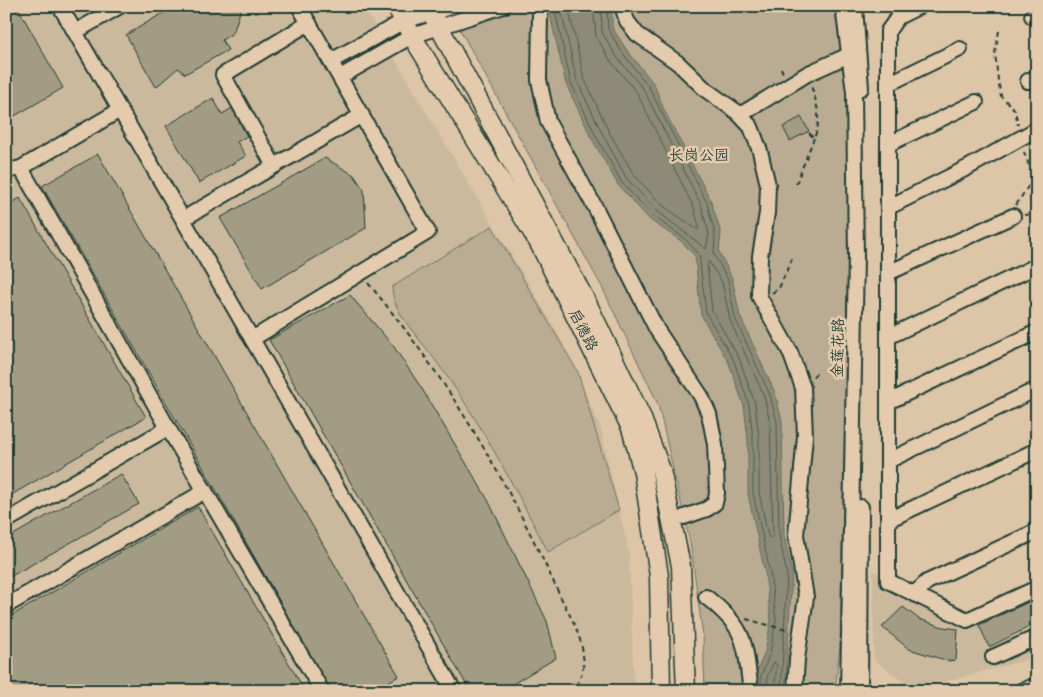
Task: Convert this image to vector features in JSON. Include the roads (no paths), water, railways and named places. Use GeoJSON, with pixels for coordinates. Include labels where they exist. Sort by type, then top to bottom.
{"type":"FeatureCollection","features":[{"type":"Feature","properties":{"kind":"main road","name":"启德路"},"geometry":{"type":"LineString","coordinates":[[433,15],[588,305],[648,434],[661,470],[681,566],[686,691]]}},
{"type":"Feature","properties":{"kind":"main road","name":"启德路"},"geometry":{"type":"LineString","coordinates":[[404,21],[539,243],[631,428],[643,472],[659,576],[661,691]]}},
{"type":"Feature","properties":{"kind":"street"},"geometry":{"type":"LineString","coordinates":[[60,6],[454,691]]}},
{"type":"Feature","properties":{"kind":"street"},"geometry":{"type":"LineString","coordinates":[[75,32],[120,6]]}},
{"type":"Feature","properties":{"kind":"street"},"geometry":{"type":"LineString","coordinates":[[433,15],[453,6]]}},
{"type":"Feature","properties":{"kind":"street"},"geometry":{"type":"LineString","coordinates":[[331,62],[404,21],[433,15],[503,6]]}},
{"type":"Feature","properties":{"kind":"street"},"geometry":{"type":"LineString","coordinates":[[622,6],[627,21],[637,34],[678,63],[706,90],[740,114],[751,127],[760,151],[768,185],[767,213],[760,256],[760,298],[790,352],[803,388],[805,436],[796,535],[806,597],[803,631],[797,659],[795,691]]}},
{"type":"Feature","properties":{"kind":"street"},"geometry":{"type":"LineString","coordinates":[[920,6],[898,17],[888,31],[888,581],[967,620],[1037,588]]}},
{"type":"Feature","properties":{"kind":"street"},"geometry":{"type":"LineString","coordinates":[[252,339],[428,232],[309,23],[298,7]]}},
{"type":"Feature","properties":{"kind":"street","name":"金莲花路"},"geometry":{"type":"LineString","coordinates":[[848,691],[856,266],[854,92],[850,55],[855,7]]}},
{"type":"Feature","properties":{"kind":"street","name":"金莲花路"},"geometry":{"type":"LineString","coordinates":[[855,7],[861,62],[863,215],[860,691]]}},
{"type":"Feature","properties":{"kind":"street"},"geometry":{"type":"LineString","coordinates":[[540,14],[538,80],[548,122],[596,209],[657,330],[702,396],[709,414],[715,444],[717,492],[715,503],[707,509],[684,517]]}},
{"type":"Feature","properties":{"kind":"street"},"geometry":{"type":"LineString","coordinates":[[340,77],[404,21]]}},
{"type":"Feature","properties":{"kind":"street"},"geometry":{"type":"LineString","coordinates":[[274,166],[223,75],[309,23]]}},
{"type":"Feature","properties":{"kind":"street"},"geometry":{"type":"LineString","coordinates":[[888,84],[960,49]]}},
{"type":"Feature","properties":{"kind":"street"},"geometry":{"type":"LineString","coordinates":[[740,114],[806,74],[850,55]]}},
{"type":"Feature","properties":{"kind":"street"},"geometry":{"type":"LineString","coordinates":[[889,144],[976,102]]}},
{"type":"Feature","properties":{"kind":"street"},"geometry":{"type":"LineString","coordinates":[[6,172],[21,168],[120,110]]}},
{"type":"Feature","properties":{"kind":"street"},"geometry":{"type":"LineString","coordinates":[[183,219],[362,115]]}},
{"type":"Feature","properties":{"kind":"street"},"geometry":{"type":"LineString","coordinates":[[889,207],[967,168],[1037,129]]}},
{"type":"Feature","properties":{"kind":"street"},"geometry":{"type":"LineString","coordinates":[[21,168],[168,428],[322,691]]}},
{"type":"Feature","properties":{"kind":"street"},"geometry":{"type":"LineString","coordinates":[[888,273],[1013,216]]}},
{"type":"Feature","properties":{"kind":"street"},"geometry":{"type":"LineString","coordinates":[[888,337],[1032,268]]}},
{"type":"Feature","properties":{"kind":"street"},"geometry":{"type":"LineString","coordinates":[[888,402],[1037,332]]}},
{"type":"Feature","properties":{"kind":"street"},"geometry":{"type":"LineString","coordinates":[[888,461],[1037,390]]}},
{"type":"Feature","properties":{"kind":"street"},"geometry":{"type":"LineString","coordinates":[[6,521],[168,428]]}},
{"type":"Feature","properties":{"kind":"street"},"geometry":{"type":"LineString","coordinates":[[888,520],[1037,450]]}},
{"type":"Feature","properties":{"kind":"street"},"geometry":{"type":"LineString","coordinates":[[6,606],[205,491]]}},
{"type":"Feature","properties":{"kind":"street"},"geometry":{"type":"LineString","coordinates":[[914,594],[927,582],[1037,531]]}},
{"type":"Feature","properties":{"kind":"street"},"geometry":{"type":"LineString","coordinates":[[706,597],[729,615],[736,624],[743,640],[751,691]]}},
{"type":"Feature","properties":{"kind":"street"},"geometry":{"type":"LineString","coordinates":[[993,657],[1037,637]]}},
{"type":"Feature","properties":{"kind":"street"},"geometry":{"type":"LineString","coordinates":[[1021,691],[1037,685]]}},
{"type":"Feature","properties":{"kind":"water"},"geometry":{"type":"Polygon","coordinates":[[[548,6],[612,6],[612,27],[626,49],[654,84],[664,110],[711,201],[721,233],[719,252],[732,278],[740,316],[775,393],[782,421],[784,535],[792,574],[785,691],[757,691],[755,676],[765,652],[771,620],[765,573],[748,494],[748,439],[744,406],[729,363],[701,315],[695,256],[681,241],[650,220],[618,185],[593,141],[566,84],[548,6]]]}},
{"type":"Feature","properties":{"kind":"park label","name":"长岗公园"},"geometry":{"type":"Point","coordinates":[699,155]}}]}
